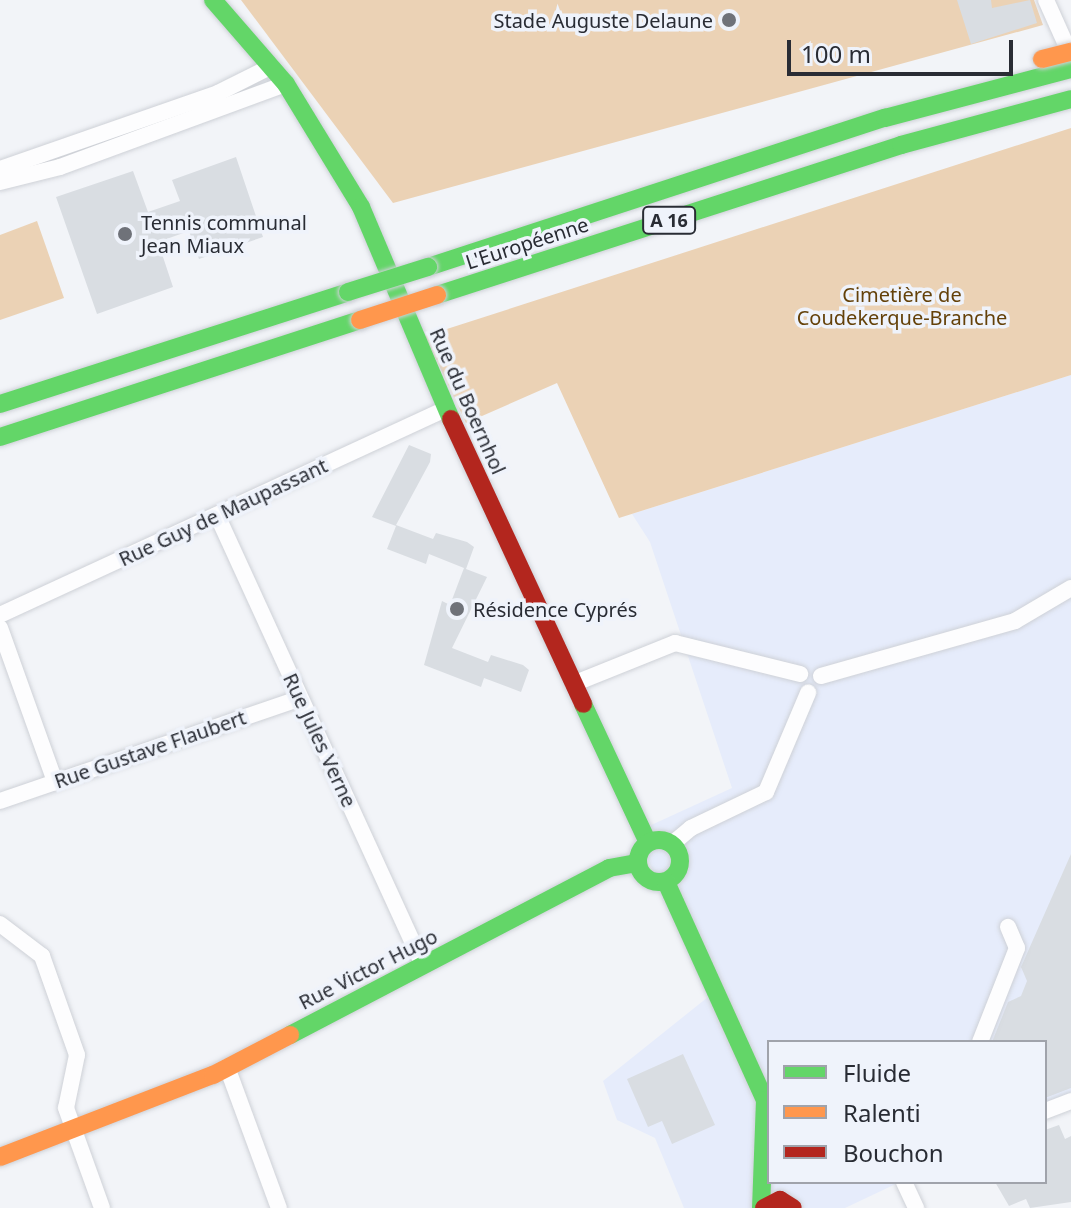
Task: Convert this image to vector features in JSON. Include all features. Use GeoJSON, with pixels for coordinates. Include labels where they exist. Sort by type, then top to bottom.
{"type":"FeatureCollection","features":[{"type":"Feature","properties":{"kind":"main road","name":"Rue du Boernhol"},"geometry":{"type":"LineString","coordinates":[[213,0],[286,84],[361,207],[447,408],[648,843]]}},
{"type":"Feature","properties":{"kind":"main road"},"geometry":{"type":"LineString","coordinates":[[1043,67],[1071,54]]}},
{"type":"Feature","properties":{"kind":"main road"},"geometry":{"type":"LineString","coordinates":[[1043,67],[1071,69]]}},
{"type":"Feature","properties":{"kind":"main road","name":"L'Européenne"},"geometry":{"type":"LineString","coordinates":[[0,404],[753,160],[936,89],[1043,67]]}},
{"type":"Feature","properties":{"kind":"main road","name":"L'Européenne"},"geometry":{"type":"LineString","coordinates":[[0,437],[971,125],[1063,108]]}},
{"type":"Feature","properties":{"kind":"main road"},"geometry":{"type":"LineString","coordinates":[[648,843],[672,844],[681,865],[666,882],[646,878],[638,863],[648,843]]}},
{"type":"Feature","properties":{"kind":"main road","name":"Rue Victor Hugo"},"geometry":{"type":"LineString","coordinates":[[0,1146],[72,1126],[227,1067],[609,868],[638,863]]}},
{"type":"Feature","properties":{"kind":"main road"},"geometry":{"type":"LineString","coordinates":[[666,882],[767,1105],[762,1208]]}},
{"type":"Feature","properties":{"kind":"main road"},"geometry":{"type":"LineString","coordinates":[[705,967],[767,1066]]}},
{"type":"Feature","properties":{"kind":"main road","name":"Rue Victor Hugo"},"geometry":{"type":"LineString","coordinates":[[0,1157],[72,1126]]}},
{"type":"Feature","properties":{"kind":"main road"},"geometry":{"type":"LineString","coordinates":[[782,1184],[791,1206]]}},
{"type":"Feature","properties":{"kind":"main road"},"geometry":{"type":"LineString","coordinates":[[762,1208],[775,1200],[791,1206]]}},
{"type":"Feature","properties":{"kind":"street"},"geometry":{"type":"LineString","coordinates":[[1046,0],[1071,54]]}},
{"type":"Feature","properties":{"kind":"street"},"geometry":{"type":"LineString","coordinates":[[0,169],[218,93],[272,66]]}},
{"type":"Feature","properties":{"kind":"street"},"geometry":{"type":"LineString","coordinates":[[0,182],[60,167],[286,84]]}},
{"type":"Feature","properties":{"kind":"street","name":"Rue Guy de Maupassant"},"geometry":{"type":"LineString","coordinates":[[0,615],[447,408]]}},
{"type":"Feature","properties":{"kind":"street","name":"Rue Jules Verne"},"geometry":{"type":"LineString","coordinates":[[217,515],[423,965]]}},
{"type":"Feature","properties":{"kind":"street"},"geometry":{"type":"LineString","coordinates":[[821,676],[1015,621],[1071,588]]}},
{"type":"Feature","properties":{"kind":"street"},"geometry":{"type":"LineString","coordinates":[[0,628],[55,782]]}},
{"type":"Feature","properties":{"kind":"street"},"geometry":{"type":"LineString","coordinates":[[573,684],[675,643],[800,674],[812,669],[821,676]]}},
{"type":"Feature","properties":{"kind":"street"},"geometry":{"type":"LineString","coordinates":[[800,674],[798,685],[808,693]]}},
{"type":"Feature","properties":{"kind":"street"},"geometry":{"type":"LineString","coordinates":[[672,844],[691,828],[766,792],[808,693],[819,688],[821,676]]}},
{"type":"Feature","properties":{"kind":"street","name":"Rue Gustave Flaubert"},"geometry":{"type":"LineString","coordinates":[[0,801],[300,698]]}},
{"type":"Feature","properties":{"kind":"street"},"geometry":{"type":"LineString","coordinates":[[0,924],[42,956],[77,1055],[65,1099],[102,1208]]}},
{"type":"Feature","properties":{"kind":"street"},"geometry":{"type":"LineString","coordinates":[[981,1040],[1017,948],[1008,927]]}},
{"type":"Feature","properties":{"kind":"street"},"geometry":{"type":"LineString","coordinates":[[227,1067],[279,1208]]}},
{"type":"Feature","properties":{"kind":"street"},"geometry":{"type":"LineString","coordinates":[[1047,1110],[1071,1101]]}},
{"type":"Feature","properties":{"kind":"street"},"geometry":{"type":"LineString","coordinates":[[905,1184],[916,1208]]}},
{"type":"Feature","properties":{"kind":"shaded area"},"geometry":{"type":"Polygon","coordinates":[[[1071,375],[1071,1101],[1047,1112],[1047,1040],[767,1040],[767,1184],[896,1184],[845,1208],[684,1208],[655,1138],[617,1120],[603,1081],[708,997],[636,832],[732,788],[650,542],[632,514],[1071,375]]]}},
{"type":"Feature","properties":{"kind":"green space"},"geometry":{"type":"Polygon","coordinates":[[[241,0],[1034,0],[1043,25],[393,203],[241,0]]]}},
{"type":"Feature","properties":{"kind":"green space","name":"Cimetière de Coudekerque-Branche"},"geometry":{"type":"Polygon","coordinates":[[[1071,128],[1071,375],[619,518],[557,383],[466,423],[425,336],[1071,128]]]}},
{"type":"Feature","properties":{"kind":"green space"},"geometry":{"type":"Polygon","coordinates":[[[37,221],[64,298],[0,320],[0,235],[37,221]]]}},
{"type":"Feature","properties":{"kind":"building"},"geometry":{"type":"Polygon","coordinates":[[[957,0],[991,0],[992,8],[1030,0],[1037,23],[971,44],[957,0]]]}},
{"type":"Feature","properties":{"kind":"building","name":"Tennis communal Jean Miaux"},"geometry":{"type":"Polygon","coordinates":[[[236,157],[263,237],[199,259],[189,231],[158,242],[173,287],[97,314],[56,197],[133,171],[148,212],[180,201],[172,180],[236,157]]]}},
{"type":"Feature","properties":{"kind":"building","name":"Résidence Cyprés"},"geometry":{"type":"Polygon","coordinates":[[[409,445],[431,454],[430,462],[396,525],[433,539],[436,533],[474,547],[466,569],[487,577],[452,648],[488,662],[491,655],[523,665],[529,670],[521,692],[484,678],[481,687],[424,665],[442,601],[450,605],[464,568],[429,554],[426,564],[387,549],[396,526],[372,517],[409,445]]]}},
{"type":"Feature","properties":{"kind":"building"},"geometry":{"type":"Polygon","coordinates":[[[1071,854],[1071,1088],[1047,1097],[1047,1040],[993,1040],[1008,1002],[1021,996],[1027,981],[1021,967],[1071,854]]]}},
{"type":"Feature","properties":{"kind":"building"},"geometry":{"type":"Polygon","coordinates":[[[683,1054],[715,1125],[672,1144],[662,1121],[648,1127],[627,1079],[683,1054]]]}},
{"type":"Feature","properties":{"kind":"building"},"geometry":{"type":"Polygon","coordinates":[[[1059,1125],[1065,1139],[1071,1136],[1071,1202],[1030,1208],[1026,1199],[1009,1206],[996,1184],[1047,1184],[1047,1129],[1059,1125]]]}},
{"type":"Feature","properties":{"kind":"traffic: fast"},"geometry":{"type":"LineString","coordinates":[[213,0],[286,84],[361,207],[451,419]]}},
{"type":"Feature","properties":{"kind":"traffic: fast"},"geometry":{"type":"LineString","coordinates":[[428,267],[885,118],[1071,69]]}},
{"type":"Feature","properties":{"kind":"traffic: fast"},"geometry":{"type":"LineString","coordinates":[[437,295],[901,145],[1071,99]]}},
{"type":"Feature","properties":{"kind":"traffic: fast"},"geometry":{"type":"LineString","coordinates":[[348,292],[428,267]]}},
{"type":"Feature","properties":{"kind":"traffic: fast"},"geometry":{"type":"LineString","coordinates":[[0,404],[348,292]]}},
{"type":"Feature","properties":{"kind":"traffic: fast"},"geometry":{"type":"LineString","coordinates":[[0,437],[360,320]]}},
{"type":"Feature","properties":{"kind":"traffic: fast"},"geometry":{"type":"LineString","coordinates":[[583,704],[648,843]]}},
{"type":"Feature","properties":{"kind":"traffic: fast"},"geometry":{"type":"LineString","coordinates":[[659,840],[674,846],[680,861],[674,876],[659,882],[644,876],[638,861],[644,846],[659,840]]}},
{"type":"Feature","properties":{"kind":"traffic: fast"},"geometry":{"type":"LineString","coordinates":[[290,1035],[609,868],[638,863]]}},
{"type":"Feature","properties":{"kind":"traffic: fast"},"geometry":{"type":"LineString","coordinates":[[666,882],[765,1100],[761,1208]]}},
{"type":"Feature","properties":{"kind":"traffic: slow"},"geometry":{"type":"LineString","coordinates":[[1042,59],[1071,52]]}},
{"type":"Feature","properties":{"kind":"traffic: slow"},"geometry":{"type":"LineString","coordinates":[[360,320],[437,295]]}},
{"type":"Feature","properties":{"kind":"traffic: slow"},"geometry":{"type":"LineString","coordinates":[[0,1157],[213,1075],[290,1035]]}},
{"type":"Feature","properties":{"kind":"traffic: jam"},"geometry":{"type":"LineString","coordinates":[[451,419],[583,704]]}},
{"type":"Feature","properties":{"kind":"traffic: jam"},"geometry":{"type":"LineString","coordinates":[[764,1208],[780,1200],[793,1208]]}},
{"type":"Feature","properties":{"kind":"place","name":"Stade Auguste Delaune"},"geometry":{"type":"Point","coordinates":[729,20]}},
{"type":"Feature","properties":{"kind":"place","name":"Tennis communal Jean Miaux"},"geometry":{"type":"Point","coordinates":[125,234]}},
{"type":"Feature","properties":{"kind":"place","name":"Résidence Cyprés"},"geometry":{"type":"Point","coordinates":[457,609]}}]}
